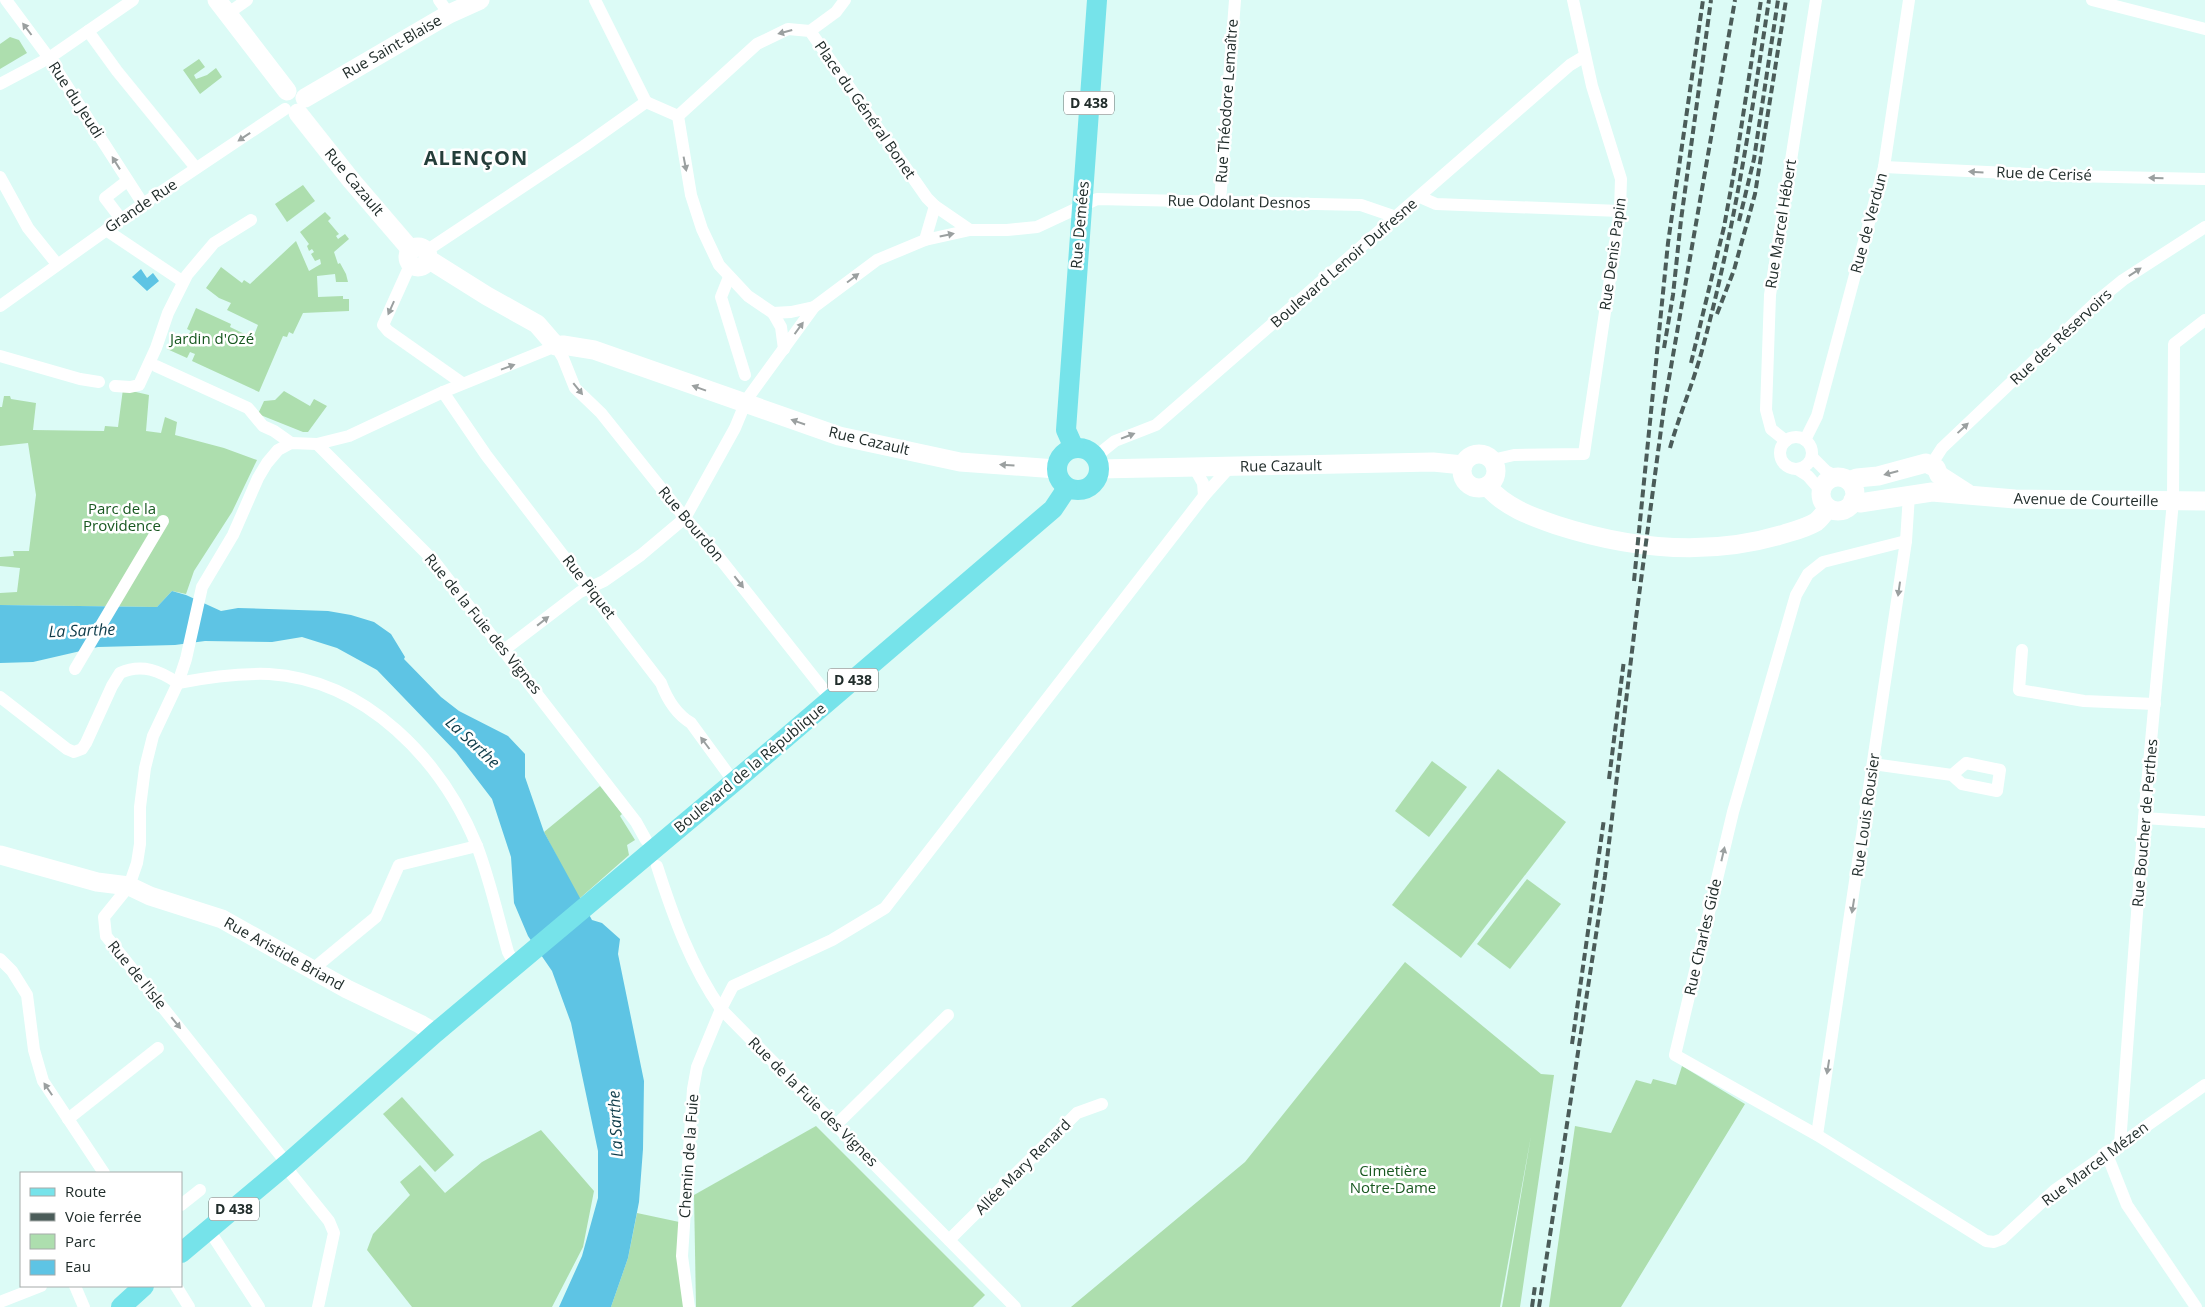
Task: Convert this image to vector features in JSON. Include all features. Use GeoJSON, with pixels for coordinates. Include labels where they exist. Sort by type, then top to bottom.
{"type":"FeatureCollection","features":[{"type":"Feature","properties":{"kind":"main road","name":"Rue Demées"},"geometry":{"type":"LineString","coordinates":[[1074,448],[1066,430],[1097,0]]}},
{"type":"Feature","properties":{"kind":"main road"},"geometry":{"type":"LineString","coordinates":[[1074,448],[1086,450],[1097,463],[1098,476],[1089,488],[1074,491],[1067,488],[1059,480],[1056,469],[1061,455],[1074,448]]}},
{"type":"Feature","properties":{"kind":"main road","name":"Boulevard de la République"},"geometry":{"type":"LineString","coordinates":[[515,965],[734,782],[1053,509],[1067,488]]}},
{"type":"Feature","properties":{"kind":"main road","name":"D 438"},"geometry":{"type":"LineString","coordinates":[[182,1252],[287,1164],[434,1033],[515,965]]}},
{"type":"Feature","properties":{"kind":"main road"},"geometry":{"type":"LineString","coordinates":[[121,1307],[143,1287]]}},
{"type":"Feature","properties":{"kind":"street","name":"Rue du Jeudi"},"geometry":{"type":"LineString","coordinates":[[6,0],[49,58],[143,204]]}},
{"type":"Feature","properties":{"kind":"street"},"geometry":{"type":"LineString","coordinates":[[0,84],[49,58],[133,0]]}},
{"type":"Feature","properties":{"kind":"street"},"geometry":{"type":"LineString","coordinates":[[222,7],[248,0]]}},
{"type":"Feature","properties":{"kind":"street","name":"Rue Saint-Blaise"},"geometry":{"type":"LineString","coordinates":[[294,103],[444,7],[480,0]]}},
{"type":"Feature","properties":{"kind":"street"},"geometry":{"type":"LineString","coordinates":[[595,0],[646,102],[678,116],[691,195],[702,229],[719,265],[729,277],[748,296],[773,312],[781,327],[784,349]]}},
{"type":"Feature","properties":{"kind":"street"},"geometry":{"type":"LineString","coordinates":[[810,32],[836,12],[845,0]]}},
{"type":"Feature","properties":{"kind":"street","name":"Rue Théodore Lemaître"},"geometry":{"type":"LineString","coordinates":[[1220,202],[1235,0]]}},
{"type":"Feature","properties":{"kind":"street","name":"Rue Denis Papin"},"geometry":{"type":"LineString","coordinates":[[1492,460],[1514,455],[1584,454],[1620,211],[1621,179],[1592,86],[1573,0]]}},
{"type":"Feature","properties":{"kind":"street","name":"Rue Marcel Hébert"},"geometry":{"type":"LineString","coordinates":[[1786,442],[1771,429],[1766,410],[1770,295],[1816,0]]}},
{"type":"Feature","properties":{"kind":"street","name":"Rue de Verdun"},"geometry":{"type":"LineString","coordinates":[[1805,440],[1817,416],[1884,167],[1909,0]]}},
{"type":"Feature","properties":{"kind":"street"},"geometry":{"type":"LineString","coordinates":[[2092,0],[2205,29]]}},
{"type":"Feature","properties":{"kind":"street","name":"Rue Cazault"},"geometry":{"type":"LineString","coordinates":[[222,7],[351,180],[419,256],[537,324],[556,346],[563,345],[594,350],[839,436],[960,462],[1056,469]]}},
{"type":"Feature","properties":{"kind":"street","name":"Place du Général Bonet"},"geometry":{"type":"LineString","coordinates":[[678,116],[757,44],[788,29],[810,32],[935,206]]}},
{"type":"Feature","properties":{"kind":"street"},"geometry":{"type":"LineString","coordinates":[[88,31],[196,168]]}},
{"type":"Feature","properties":{"kind":"street","name":"Boulevard Lenoir Dufresne"},"geometry":{"type":"LineString","coordinates":[[1097,463],[1115,441],[1156,425],[1164,419],[1570,65],[1585,56]]}},
{"type":"Feature","properties":{"kind":"street"},"geometry":{"type":"LineString","coordinates":[[462,383],[383,326],[419,256],[584,146],[646,102]]}},
{"type":"Feature","properties":{"kind":"street","name":"Grande Rue"},"geometry":{"type":"LineString","coordinates":[[0,306],[122,218],[294,103]]}},
{"type":"Feature","properties":{"kind":"street","name":"Rue de Cerisé"},"geometry":{"type":"LineString","coordinates":[[1884,167],[2069,176],[2205,179]]}},
{"type":"Feature","properties":{"kind":"street"},"geometry":{"type":"LineString","coordinates":[[0,177],[28,228],[57,264]]}},
{"type":"Feature","properties":{"kind":"street"},"geometry":{"type":"LineString","coordinates":[[122,218],[105,198],[127,181]]}},
{"type":"Feature","properties":{"kind":"street"},"geometry":{"type":"LineString","coordinates":[[1420,197],[1436,204],[1620,211]]}},
{"type":"Feature","properties":{"kind":"street","name":"Rue Odolant Desnos"},"geometry":{"type":"LineString","coordinates":[[1082,205],[1097,199],[1361,205],[1396,217]]}},
{"type":"Feature","properties":{"kind":"street"},"geometry":{"type":"LineString","coordinates":[[504,650],[580,592],[604,581],[641,555],[685,518],[735,428],[745,404],[814,307],[878,260],[925,240],[970,230],[1007,230],[1037,227],[1082,205]]}},
{"type":"Feature","properties":{"kind":"street"},"geometry":{"type":"LineString","coordinates":[[925,240],[935,206],[970,230]]}},
{"type":"Feature","properties":{"kind":"street"},"geometry":{"type":"LineString","coordinates":[[115,386],[130,387],[139,385],[153,364],[164,324],[182,281],[214,243],[251,220]]}},
{"type":"Feature","properties":{"kind":"street","name":"Rue des Réservoirs"},"geometry":{"type":"LineString","coordinates":[[1934,477],[1942,448],[2096,302],[2124,280],[2205,227]]}},
{"type":"Feature","properties":{"kind":"street"},"geometry":{"type":"LineString","coordinates":[[106,230],[182,281]]}},
{"type":"Feature","properties":{"kind":"street"},"geometry":{"type":"LineString","coordinates":[[729,277],[721,297],[745,375]]}},
{"type":"Feature","properties":{"kind":"street"},"geometry":{"type":"LineString","coordinates":[[773,312],[791,312],[814,307]]}},
{"type":"Feature","properties":{"kind":"street","name":"Rue Boucher de Perthes"},"geometry":{"type":"LineString","coordinates":[[2120,1144],[2144,818],[2173,501],[2174,344],[2205,320]]}},
{"type":"Feature","properties":{"kind":"street"},"geometry":{"type":"LineString","coordinates":[[153,364],[248,408],[263,426],[291,443],[317,444],[349,436],[462,383],[519,363],[556,346]]}},
{"type":"Feature","properties":{"kind":"street","name":"Rue Bourdon"},"geometry":{"type":"LineString","coordinates":[[556,346],[575,388],[600,413],[685,518],[714,550],[831,699]]}},
{"type":"Feature","properties":{"kind":"street"},"geometry":{"type":"LineString","coordinates":[[0,356],[100,382]]}},
{"type":"Feature","properties":{"kind":"street","name":"Rue Piquet"},"geometry":{"type":"LineString","coordinates":[[443,392],[486,455],[661,683],[667,698],[683,718],[690,723],[734,782]]}},
{"type":"Feature","properties":{"kind":"street"},"geometry":{"type":"LineString","coordinates":[[1825,500],[1808,476],[1797,469],[1788,467],[1782,460],[1781,450],[1786,442],[1795,437],[1805,440],[1811,447],[1812,456],[1826,470],[1844,479],[1853,488],[1853,500]]}},
{"type":"Feature","properties":{"kind":"street","name":"Rue de l'Isle"},"geometry":{"type":"LineString","coordinates":[[291,443],[278,450],[267,463],[258,478],[233,535],[202,587],[186,659],[178,683],[153,736],[145,768],[140,807],[140,844],[137,863],[128,886],[104,917],[106,936],[287,1164],[292,1175],[329,1221],[334,1233],[318,1307]]}},
{"type":"Feature","properties":{"kind":"street","name":"Rue de la Fuie des Vignes"},"geometry":{"type":"LineString","coordinates":[[317,444],[434,560],[636,822],[646,840]]}},
{"type":"Feature","properties":{"kind":"street"},"geometry":{"type":"LineString","coordinates":[[1474,455],[1484,455],[1492,460],[1495,466],[1495,477],[1487,486],[1477,488],[1468,484],[1462,475],[1463,465],[1474,455]]}},
{"type":"Feature","properties":{"kind":"street"},"geometry":{"type":"LineString","coordinates":[[1797,469],[1805,466],[1812,456]]}},
{"type":"Feature","properties":{"kind":"street","name":"Rue Cazault"},"geometry":{"type":"LineString","coordinates":[[1097,463],[1194,469],[1433,462],[1463,465]]}},
{"type":"Feature","properties":{"kind":"street","name":"Avenue de Courteille"},"geometry":{"type":"LineString","coordinates":[[1487,486],[1502,501],[1548,522],[1608,540],[1666,548],[1716,548],[1775,537],[1801,529],[1817,521],[1825,500],[1827,480],[1878,476],[1921,463],[1934,477],[1968,494],[2015,499],[2205,501]]}},
{"type":"Feature","properties":{"kind":"street","name":"Chemin de la Fuie"},"geometry":{"type":"LineString","coordinates":[[689,1307],[682,1256],[693,1089],[697,1067],[721,1009],[733,986],[832,940],[885,908],[1204,496],[1229,468]]}},
{"type":"Feature","properties":{"kind":"street"},"geometry":{"type":"LineString","coordinates":[[1194,469],[1203,484],[1204,496]]}},
{"type":"Feature","properties":{"kind":"street","name":"Avenue de Courteille"},"geometry":{"type":"LineString","coordinates":[[1825,500],[1838,510],[1844,509],[1853,500],[1860,503],[1909,495],[1934,477]]}},
{"type":"Feature","properties":{"kind":"street","name":"Rue Louis Rousier"},"geometry":{"type":"LineString","coordinates":[[1817,1135],[1906,541],[1909,495]]}},
{"type":"Feature","properties":{"kind":"street"},"geometry":{"type":"LineString","coordinates":[[75,669],[163,521]]}},
{"type":"Feature","properties":{"kind":"street","name":"Rue Charles Gide"},"geometry":{"type":"LineString","coordinates":[[1906,541],[1823,562],[1808,574],[1796,595],[1733,812],[1675,1055],[1817,1135],[1986,1241]]}},
{"type":"Feature","properties":{"kind":"street"},"geometry":{"type":"LineString","coordinates":[[2022,650],[2019,690],[2084,701],[2155,704]]}},
{"type":"Feature","properties":{"kind":"street"},"geometry":{"type":"LineString","coordinates":[[0,697],[66,749],[78,752],[86,743],[112,686],[120,673],[134,668],[161,672],[178,683],[217,675],[269,674],[303,680],[326,687],[369,708],[400,732],[434,768],[456,802],[477,846],[508,952],[515,965]]}},
{"type":"Feature","properties":{"kind":"street"},"geometry":{"type":"LineString","coordinates":[[1873,764],[1952,775]]}},
{"type":"Feature","properties":{"kind":"street"},"geometry":{"type":"LineString","coordinates":[[2144,818],[2205,822]]}},
{"type":"Feature","properties":{"kind":"street"},"geometry":{"type":"LineString","coordinates":[[313,969],[376,917],[399,865],[477,846]]}},
{"type":"Feature","properties":{"kind":"street"},"geometry":{"type":"LineString","coordinates":[[0,855],[98,882],[128,886]]}},
{"type":"Feature","properties":{"kind":"street","name":"Rue de la Fuie des Vignes"},"geometry":{"type":"LineString","coordinates":[[657,866],[674,918],[702,981],[721,1009],[1015,1307]]}},
{"type":"Feature","properties":{"kind":"street","name":"Rue Aristide Briand"},"geometry":{"type":"LineString","coordinates":[[128,886],[150,896],[222,919],[347,989],[420,1024],[434,1033]]}},
{"type":"Feature","properties":{"kind":"street"},"geometry":{"type":"LineString","coordinates":[[0,959],[12,971],[27,996],[34,1050],[43,1081],[103,1172]]}},
{"type":"Feature","properties":{"kind":"street"},"geometry":{"type":"LineString","coordinates":[[836,1125],[948,1015]]}},
{"type":"Feature","properties":{"kind":"street"},"geometry":{"type":"LineString","coordinates":[[68,1119],[158,1048]]}},
{"type":"Feature","properties":{"kind":"street","name":"Rue Marcel Mézen"},"geometry":{"type":"LineString","coordinates":[[1986,1241],[2002,1240],[2056,1190],[2106,1152],[2205,1085]]}},
{"type":"Feature","properties":{"kind":"street","name":"Allée Mary Renard"},"geometry":{"type":"LineString","coordinates":[[949,1240],[1078,1113],[1102,1104]]}},
{"type":"Feature","properties":{"kind":"street"},"geometry":{"type":"LineString","coordinates":[[2106,1152],[2127,1205],[2196,1307]]}},
{"type":"Feature","properties":{"kind":"street"},"geometry":{"type":"LineString","coordinates":[[182,1204],[200,1190]]}},
{"type":"Feature","properties":{"kind":"street"},"geometry":{"type":"LineString","coordinates":[[209,1230],[259,1307]]}},
{"type":"Feature","properties":{"kind":"street"},"geometry":{"type":"LineString","coordinates":[[0,1302],[38,1287]]}},
{"type":"Feature","properties":{"kind":"street"},"geometry":{"type":"LineString","coordinates":[[75,1287],[84,1307]]}},
{"type":"Feature","properties":{"kind":"street"},"geometry":{"type":"LineString","coordinates":[[177,1287],[189,1307]]}},
{"type":"Feature","properties":{"kind":"green space"},"geometry":{"type":"Polygon","coordinates":[[[10,37],[19,40],[27,53],[0,69],[0,44],[10,37]]]}},
{"type":"Feature","properties":{"kind":"green space"},"geometry":{"type":"Polygon","coordinates":[[[199,59],[205,67],[194,75],[196,79],[207,75],[216,68],[222,77],[200,94],[183,70],[199,59]]]}},
{"type":"Feature","properties":{"kind":"green space"},"geometry":{"type":"Polygon","coordinates":[[[303,185],[315,201],[287,222],[275,204],[303,185]]]}},
{"type":"Feature","properties":{"kind":"green space","name":"Jardin d'Ozé"},"geometry":{"type":"Polygon","coordinates":[[[325,212],[331,218],[328,221],[339,234],[336,236],[338,239],[345,234],[349,239],[334,252],[338,264],[340,263],[346,274],[348,282],[336,282],[335,274],[317,276],[318,297],[343,296],[343,299],[349,299],[349,311],[303,313],[293,334],[289,332],[287,337],[283,336],[259,392],[192,361],[195,354],[190,352],[187,358],[167,349],[170,342],[179,346],[184,335],[187,337],[191,331],[187,329],[196,308],[231,324],[230,327],[253,338],[258,325],[227,310],[231,303],[219,298],[206,288],[221,267],[242,283],[244,280],[250,284],[296,241],[309,271],[321,264],[320,259],[315,261],[311,254],[314,252],[312,249],[309,251],[307,246],[309,244],[300,232],[325,212]]]}},
{"type":"Feature","properties":{"kind":"green space","name":"Parc de la Providence"},"geometry":{"type":"Polygon","coordinates":[[[123,389],[149,395],[146,431],[161,433],[165,417],[177,422],[175,435],[224,448],[257,460],[232,512],[194,571],[186,594],[172,591],[157,607],[0,605],[0,593],[17,592],[20,568],[0,566],[0,557],[14,556],[13,551],[29,551],[36,495],[28,443],[0,446],[0,407],[2,407],[4,396],[36,403],[33,430],[104,431],[105,426],[118,427],[123,389]]]}},
{"type":"Feature","properties":{"kind":"green space"},"geometry":{"type":"Polygon","coordinates":[[[284,391],[310,406],[314,399],[327,406],[308,432],[303,432],[258,414],[264,401],[275,400],[284,391]]]}},
{"type":"Feature","properties":{"kind":"green space"},"geometry":{"type":"Polygon","coordinates":[[[1432,761],[1467,787],[1429,837],[1395,811],[1432,761]]]}},
{"type":"Feature","properties":{"kind":"green space"},"geometry":{"type":"Polygon","coordinates":[[[1498,769],[1566,822],[1461,958],[1392,905],[1498,769]]]}},
{"type":"Feature","properties":{"kind":"green space"},"geometry":{"type":"Polygon","coordinates":[[[600,786],[622,814],[620,816],[635,840],[627,845],[629,855],[579,899],[544,832],[600,786]]]}},
{"type":"Feature","properties":{"kind":"green space"},"geometry":{"type":"Polygon","coordinates":[[[1527,879],[1561,904],[1510,969],[1477,944],[1527,879]]]}},
{"type":"Feature","properties":{"kind":"green space","name":"Cimetière Notre-Dame"},"geometry":{"type":"Polygon","coordinates":[[[1405,962],[1541,1074],[1554,1075],[1520,1307],[1502,1307],[1531,1136],[1500,1307],[1071,1307],[1245,1162],[1405,962]]]}},
{"type":"Feature","properties":{"kind":"green space"},"geometry":{"type":"Polygon","coordinates":[[[1682,1066],[1745,1104],[1621,1307],[1549,1307],[1575,1126],[1611,1133],[1636,1080],[1651,1084],[1653,1079],[1676,1085],[1682,1066]]]}},
{"type":"Feature","properties":{"kind":"green space"},"geometry":{"type":"Polygon","coordinates":[[[402,1097],[454,1155],[435,1172],[383,1114],[402,1097]]]}},
{"type":"Feature","properties":{"kind":"green space"},"geometry":{"type":"Polygon","coordinates":[[[816,1126],[985,1295],[973,1307],[696,1307],[694,1195],[816,1126]]]}},
{"type":"Feature","properties":{"kind":"green space"},"geometry":{"type":"Polygon","coordinates":[[[541,1130],[594,1191],[583,1247],[552,1307],[412,1307],[367,1250],[373,1234],[410,1195],[400,1182],[420,1165],[445,1193],[482,1162],[541,1130]]]}},
{"type":"Feature","properties":{"kind":"green space"},"geometry":{"type":"Polygon","coordinates":[[[637,1213],[684,1223],[689,1307],[611,1307],[628,1258],[637,1213]]]}},
{"type":"Feature","properties":{"kind":"water"},"geometry":{"type":"Polygon","coordinates":[[[141,269],[147,278],[153,273],[159,281],[147,291],[132,277],[141,269]]]}},
{"type":"Feature","properties":{"kind":"water","name":"La Sarthe"},"geometry":{"type":"Polygon","coordinates":[[[172,591],[186,595],[221,611],[238,608],[328,611],[374,622],[391,634],[405,657],[404,659],[441,697],[459,711],[508,736],[525,754],[525,777],[544,832],[592,920],[602,923],[620,939],[618,954],[644,1081],[643,1149],[639,1202],[628,1258],[611,1307],[559,1307],[582,1256],[598,1198],[598,1151],[571,1023],[552,971],[528,936],[514,903],[511,857],[492,799],[456,752],[377,670],[337,648],[302,637],[272,642],[205,641],[175,645],[98,647],[33,662],[0,663],[0,605],[157,607],[172,591]]]}},
{"type":"Feature","properties":{"kind":"railway"},"geometry":{"type":"LineString","coordinates":[[1634,581],[1668,243],[1703,0]]}},
{"type":"Feature","properties":{"kind":"railway"},"geometry":{"type":"LineString","coordinates":[[1664,348],[1673,295],[1681,220],[1711,0]]}},
{"type":"Feature","properties":{"kind":"railway"},"geometry":{"type":"LineString","coordinates":[[1539,1307],[1605,876],[1664,407],[1735,0]]}},
{"type":"Feature","properties":{"kind":"railway"},"geometry":{"type":"LineString","coordinates":[[1691,363],[1724,227],[1761,0]]}},
{"type":"Feature","properties":{"kind":"railway"},"geometry":{"type":"LineString","coordinates":[[1670,448],[1701,354],[1723,266],[1748,134],[1769,0]]}},
{"type":"Feature","properties":{"kind":"railway"},"geometry":{"type":"LineString","coordinates":[[1739,221],[1754,159],[1778,0]]}},
{"type":"Feature","properties":{"kind":"railway"},"geometry":{"type":"LineString","coordinates":[[1717,314],[1734,270],[1755,194],[1786,0]]}},
{"type":"Feature","properties":{"kind":"railway"},"geometry":{"type":"LineString","coordinates":[[1609,779],[1624,660]]}},
{"type":"Feature","properties":{"kind":"railway"},"geometry":{"type":"LineString","coordinates":[[1572,1044],[1604,819]]}},
{"type":"Feature","properties":{"kind":"railway"},"geometry":{"type":"LineString","coordinates":[[1532,1307],[1535,1286]]}},
{"type":"Feature","properties":{"kind":"district","name":"ALENÇON"},"geometry":{"type":"Point","coordinates":[476,158]}}]}
